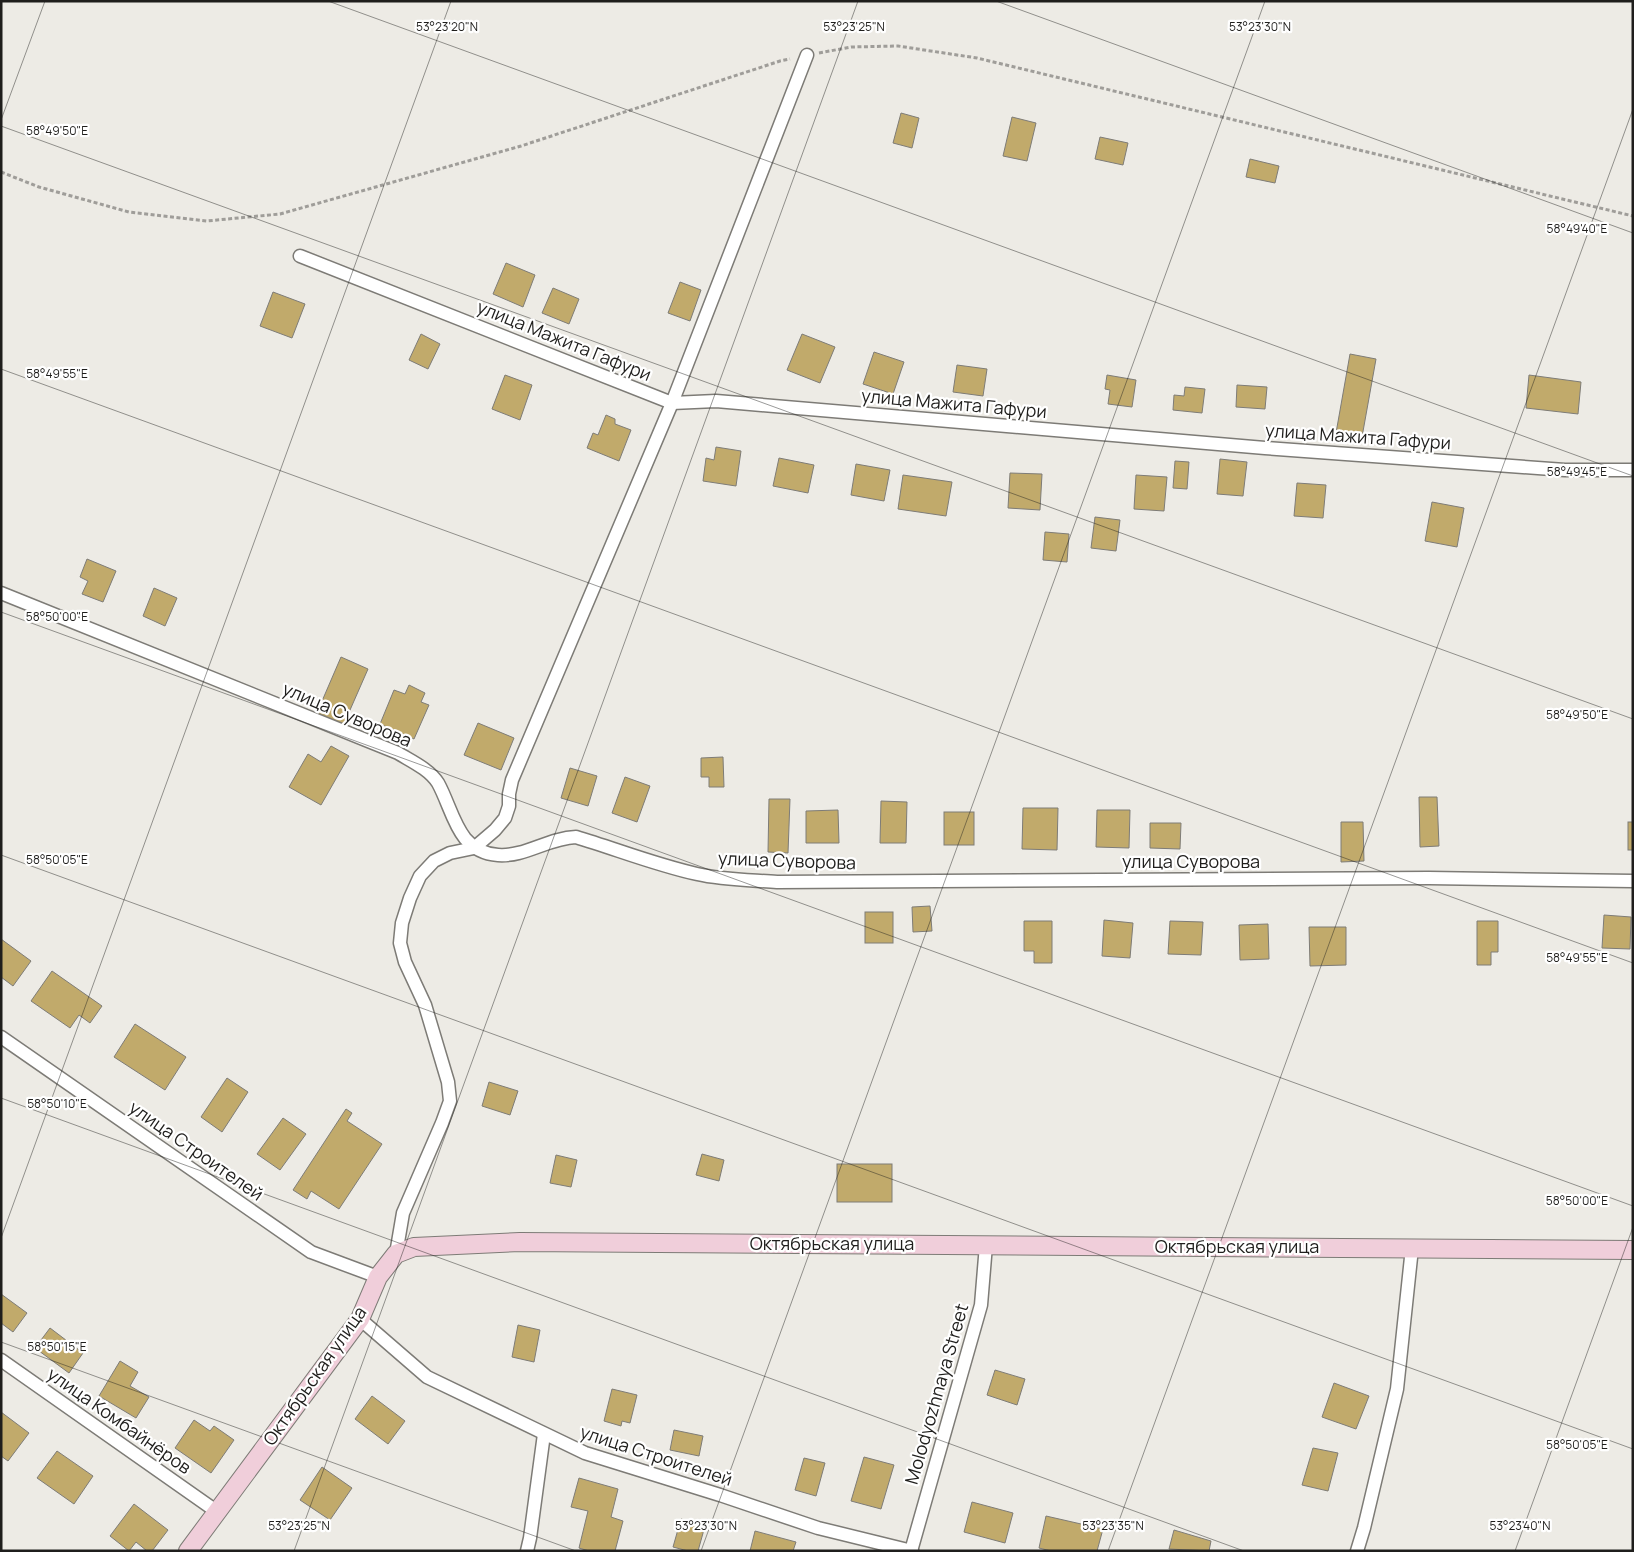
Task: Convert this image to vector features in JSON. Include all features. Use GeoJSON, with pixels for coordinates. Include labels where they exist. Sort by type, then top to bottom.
{"type":"FeatureCollection","features":[{"type":"Feature","properties":{"kind":"street"},"geometry":{"type":"LineString","coordinates":[[396,1254],[403,1213],[450,1101],[448,1082],[425,1005],[405,962],[400,943],[402,923],[410,898],[420,876],[434,861],[450,853],[474,848],[495,830],[505,818],[512,780],[672,403],[807,55]]}},
{"type":"Feature","properties":{"kind":"street","name":"улица Мажита Гафури"},"geometry":{"type":"LineString","coordinates":[[300,256],[672,403],[716,401],[1274,449],[1565,470],[1633,470]]}},
{"type":"Feature","properties":{"kind":"street","name":"улица Суворова"},"geometry":{"type":"LineString","coordinates":[[1,593],[398,753],[422,767],[437,782],[461,833],[474,848],[486,854],[510,855],[562,837],[576,837],[663,865],[698,874],[777,882],[1419,878],[1633,881]]}},
{"type":"Feature","properties":{"kind":"street","name":"улица Строителей"},"geometry":{"type":"LineString","coordinates":[[1,1037],[311,1252],[378,1277]]}},
{"type":"Feature","properties":{"kind":"street","name":"Октябрьская улица"},"geometry":{"type":"LineString","coordinates":[[188,1551],[360,1319],[378,1277],[396,1254],[414,1247],[520,1242],[1633,1250]]}},
{"type":"Feature","properties":{"kind":"street","name":"Molodyozhnaya Street"},"geometry":{"type":"LineString","coordinates":[[911,1551],[981,1305],[986,1246]]}},
{"type":"Feature","properties":{"kind":"street"},"geometry":{"type":"LineString","coordinates":[[1357,1551],[1397,1389],[1412,1248]]}},
{"type":"Feature","properties":{"kind":"street","name":"улица Строителей"},"geometry":{"type":"LineString","coordinates":[[360,1319],[427,1377],[585,1454],[720,1495],[818,1528],[911,1551]]}},
{"type":"Feature","properties":{"kind":"street","name":"улица Комбайнёров"},"geometry":{"type":"LineString","coordinates":[[1,1360],[216,1511]]}},
{"type":"Feature","properties":{"kind":"street"},"geometry":{"type":"LineString","coordinates":[[527,1551],[544,1434]]}},
{"type":"Feature","properties":{"kind":"path"},"geometry":{"type":"LineString","coordinates":[[1,172],[39,187],[129,212],[207,221],[280,214],[521,146],[780,61],[851,47],[898,46],[978,58],[1633,216]]}},
{"type":"Feature","properties":{"kind":"building"},"geometry":{"type":"Polygon","coordinates":[[[901,113],[919,118],[912,148],[893,143],[901,113]]]}},
{"type":"Feature","properties":{"kind":"building"},"geometry":{"type":"Polygon","coordinates":[[[1012,117],[1036,123],[1027,161],[1003,156],[1012,117]]]}},
{"type":"Feature","properties":{"kind":"building"},"geometry":{"type":"Polygon","coordinates":[[[1100,137],[1128,143],[1123,165],[1095,159],[1100,137]]]}},
{"type":"Feature","properties":{"kind":"building"},"geometry":{"type":"Polygon","coordinates":[[[1250,159],[1279,166],[1275,183],[1246,177],[1250,159]]]}},
{"type":"Feature","properties":{"kind":"building"},"geometry":{"type":"Polygon","coordinates":[[[506,263],[535,275],[523,307],[493,294],[506,263]]]}},
{"type":"Feature","properties":{"kind":"building"},"geometry":{"type":"Polygon","coordinates":[[[680,282],[701,290],[690,321],[668,313],[680,282]]]}},
{"type":"Feature","properties":{"kind":"building"},"geometry":{"type":"Polygon","coordinates":[[[553,288],[579,299],[569,324],[542,313],[553,288]]]}},
{"type":"Feature","properties":{"kind":"building"},"geometry":{"type":"Polygon","coordinates":[[[273,292],[305,304],[292,338],[260,326],[273,292]]]}},
{"type":"Feature","properties":{"kind":"building"},"geometry":{"type":"Polygon","coordinates":[[[421,334],[440,344],[428,369],[409,360],[421,334]]]}},
{"type":"Feature","properties":{"kind":"building"},"geometry":{"type":"Polygon","coordinates":[[[802,334],[835,347],[820,383],[787,370],[802,334]]]}},
{"type":"Feature","properties":{"kind":"building"},"geometry":{"type":"Polygon","coordinates":[[[874,352],[904,362],[893,394],[863,384],[874,352]]]}},
{"type":"Feature","properties":{"kind":"building"},"geometry":{"type":"Polygon","coordinates":[[[1350,354],[1376,359],[1362,437],[1336,433],[1350,354]]]}},
{"type":"Feature","properties":{"kind":"building"},"geometry":{"type":"Polygon","coordinates":[[[957,365],[987,369],[983,396],[953,392],[957,365]]]}},
{"type":"Feature","properties":{"kind":"building"},"geometry":{"type":"Polygon","coordinates":[[[505,375],[532,385],[520,420],[492,409],[505,375]]]}},
{"type":"Feature","properties":{"kind":"building"},"geometry":{"type":"Polygon","coordinates":[[[1107,375],[1136,380],[1132,407],[1108,404],[1110,390],[1105,389],[1107,375]]]}},
{"type":"Feature","properties":{"kind":"building"},"geometry":{"type":"Polygon","coordinates":[[[1529,375],[1581,382],[1578,414],[1526,408],[1529,375]]]}},
{"type":"Feature","properties":{"kind":"building"},"geometry":{"type":"Polygon","coordinates":[[[1237,385],[1267,387],[1265,409],[1236,407],[1237,385]]]}},
{"type":"Feature","properties":{"kind":"building"},"geometry":{"type":"Polygon","coordinates":[[[1185,387],[1205,389],[1202,413],[1173,410],[1174,395],[1184,396],[1185,387]]]}},
{"type":"Feature","properties":{"kind":"building"},"geometry":{"type":"Polygon","coordinates":[[[606,415],[615,419],[615,424],[631,430],[619,461],[587,448],[593,433],[598,435],[606,415]]]}},
{"type":"Feature","properties":{"kind":"building"},"geometry":{"type":"Polygon","coordinates":[[[716,447],[741,451],[736,486],[703,481],[706,458],[714,460],[716,447]]]}},
{"type":"Feature","properties":{"kind":"building"},"geometry":{"type":"Polygon","coordinates":[[[779,458],[814,465],[808,493],[773,486],[779,458]]]}},
{"type":"Feature","properties":{"kind":"building"},"geometry":{"type":"Polygon","coordinates":[[[1220,459],[1247,462],[1243,496],[1217,494],[1220,459]]]}},
{"type":"Feature","properties":{"kind":"building"},"geometry":{"type":"Polygon","coordinates":[[[1175,461],[1189,462],[1187,489],[1173,488],[1175,461]]]}},
{"type":"Feature","properties":{"kind":"building"},"geometry":{"type":"Polygon","coordinates":[[[856,464],[890,470],[884,501],[851,495],[856,464]]]}},
{"type":"Feature","properties":{"kind":"building"},"geometry":{"type":"Polygon","coordinates":[[[1010,473],[1042,474],[1040,510],[1008,508],[1010,473]]]}},
{"type":"Feature","properties":{"kind":"building"},"geometry":{"type":"Polygon","coordinates":[[[903,475],[952,482],[946,516],[898,509],[903,475]]]}},
{"type":"Feature","properties":{"kind":"building"},"geometry":{"type":"Polygon","coordinates":[[[1136,475],[1167,477],[1164,511],[1134,509],[1136,475]]]}},
{"type":"Feature","properties":{"kind":"building"},"geometry":{"type":"Polygon","coordinates":[[[1297,483],[1326,485],[1323,518],[1294,516],[1297,483]]]}},
{"type":"Feature","properties":{"kind":"building"},"geometry":{"type":"Polygon","coordinates":[[[1432,502],[1464,508],[1457,547],[1425,541],[1432,502]]]}},
{"type":"Feature","properties":{"kind":"building"},"geometry":{"type":"Polygon","coordinates":[[[1095,517],[1120,520],[1116,551],[1091,548],[1095,517]]]}},
{"type":"Feature","properties":{"kind":"building"},"geometry":{"type":"Polygon","coordinates":[[[1045,532],[1069,534],[1067,562],[1043,560],[1045,532]]]}},
{"type":"Feature","properties":{"kind":"building"},"geometry":{"type":"Polygon","coordinates":[[[87,559],[116,571],[103,602],[82,594],[88,581],[80,577],[87,559]]]}},
{"type":"Feature","properties":{"kind":"building"},"geometry":{"type":"Polygon","coordinates":[[[154,588],[177,598],[165,626],[143,616],[154,588]]]}},
{"type":"Feature","properties":{"kind":"building"},"geometry":{"type":"Polygon","coordinates":[[[341,657],[368,669],[343,726],[316,715],[341,657]]]}},
{"type":"Feature","properties":{"kind":"building"},"geometry":{"type":"Polygon","coordinates":[[[409,685],[425,693],[421,702],[429,705],[414,739],[380,724],[394,690],[405,694],[409,685]]]}},
{"type":"Feature","properties":{"kind":"building"},"geometry":{"type":"Polygon","coordinates":[[[478,723],[514,738],[501,770],[464,755],[478,723]]]}},
{"type":"Feature","properties":{"kind":"building"},"geometry":{"type":"Polygon","coordinates":[[[331,746],[349,756],[321,805],[289,787],[308,754],[321,762],[331,746]]]}},
{"type":"Feature","properties":{"kind":"building"},"geometry":{"type":"Polygon","coordinates":[[[723,757],[724,787],[709,787],[709,777],[701,777],[701,758],[723,757]]]}},
{"type":"Feature","properties":{"kind":"building"},"geometry":{"type":"Polygon","coordinates":[[[570,768],[597,776],[588,806],[561,798],[570,768]]]}},
{"type":"Feature","properties":{"kind":"building"},"geometry":{"type":"Polygon","coordinates":[[[625,777],[650,786],[637,822],[612,813],[625,777]]]}},
{"type":"Feature","properties":{"kind":"building"},"geometry":{"type":"Polygon","coordinates":[[[1419,797],[1437,797],[1439,846],[1420,847],[1419,797]]]}},
{"type":"Feature","properties":{"kind":"building"},"geometry":{"type":"Polygon","coordinates":[[[769,799],[790,799],[788,853],[768,852],[769,799]]]}},
{"type":"Feature","properties":{"kind":"building"},"geometry":{"type":"Polygon","coordinates":[[[881,801],[907,802],[906,843],[880,843],[881,801]]]}},
{"type":"Feature","properties":{"kind":"building"},"geometry":{"type":"Polygon","coordinates":[[[1023,808],[1058,808],[1057,850],[1022,849],[1023,808]]]}},
{"type":"Feature","properties":{"kind":"building"},"geometry":{"type":"Polygon","coordinates":[[[838,810],[839,843],[806,843],[806,811],[838,810]]]}},
{"type":"Feature","properties":{"kind":"building"},"geometry":{"type":"Polygon","coordinates":[[[1097,810],[1130,810],[1129,848],[1096,847],[1097,810]]]}},
{"type":"Feature","properties":{"kind":"building"},"geometry":{"type":"Polygon","coordinates":[[[944,812],[974,812],[974,845],[944,845],[944,812]]]}},
{"type":"Feature","properties":{"kind":"building"},"geometry":{"type":"Polygon","coordinates":[[[1341,822],[1363,822],[1364,861],[1341,862],[1341,822]]]}},
{"type":"Feature","properties":{"kind":"building"},"geometry":{"type":"Polygon","coordinates":[[[1628,822],[1633,822],[1633,850],[1628,850],[1628,822]]]}},
{"type":"Feature","properties":{"kind":"building"},"geometry":{"type":"Polygon","coordinates":[[[1150,823],[1181,823],[1180,849],[1150,848],[1150,823]]]}},
{"type":"Feature","properties":{"kind":"building"},"geometry":{"type":"Polygon","coordinates":[[[930,906],[932,931],[913,932],[912,907],[930,906]]]}},
{"type":"Feature","properties":{"kind":"building"},"geometry":{"type":"Polygon","coordinates":[[[865,912],[893,912],[893,943],[865,943],[865,912]]]}},
{"type":"Feature","properties":{"kind":"building"},"geometry":{"type":"Polygon","coordinates":[[[1604,915],[1631,917],[1630,949],[1602,948],[1604,915]]]}},
{"type":"Feature","properties":{"kind":"building"},"geometry":{"type":"Polygon","coordinates":[[[1104,920],[1133,923],[1130,958],[1102,956],[1104,920]]]}},
{"type":"Feature","properties":{"kind":"building"},"geometry":{"type":"Polygon","coordinates":[[[1024,921],[1052,921],[1052,963],[1034,963],[1034,951],[1024,951],[1024,921]]]}},
{"type":"Feature","properties":{"kind":"building"},"geometry":{"type":"Polygon","coordinates":[[[1170,921],[1203,922],[1201,955],[1168,954],[1170,921]]]}},
{"type":"Feature","properties":{"kind":"building"},"geometry":{"type":"Polygon","coordinates":[[[1477,921],[1498,921],[1498,952],[1491,952],[1491,965],[1477,965],[1477,921]]]}},
{"type":"Feature","properties":{"kind":"building"},"geometry":{"type":"Polygon","coordinates":[[[1268,924],[1269,959],[1240,960],[1239,925],[1268,924]]]}},
{"type":"Feature","properties":{"kind":"building"},"geometry":{"type":"Polygon","coordinates":[[[1309,927],[1346,927],[1346,965],[1310,966],[1309,927]]]}},
{"type":"Feature","properties":{"kind":"building"},"geometry":{"type":"Polygon","coordinates":[[[1,939],[31,961],[13,986],[1,977],[1,939]]]}},
{"type":"Feature","properties":{"kind":"building"},"geometry":{"type":"Polygon","coordinates":[[[52,971],[102,1006],[90,1023],[79,1015],[70,1028],[31,1001],[52,971]]]}},
{"type":"Feature","properties":{"kind":"building"},"geometry":{"type":"Polygon","coordinates":[[[135,1024],[186,1057],[165,1090],[114,1057],[135,1024]]]}},
{"type":"Feature","properties":{"kind":"building"},"geometry":{"type":"Polygon","coordinates":[[[227,1078],[248,1092],[222,1132],[201,1117],[227,1078]]]}},
{"type":"Feature","properties":{"kind":"building"},"geometry":{"type":"Polygon","coordinates":[[[489,1082],[518,1091],[510,1115],[482,1106],[489,1082]]]}},
{"type":"Feature","properties":{"kind":"building"},"geometry":{"type":"Polygon","coordinates":[[[346,1109],[352,1113],[347,1121],[382,1144],[339,1209],[311,1191],[307,1199],[293,1190],[346,1109]]]}},
{"type":"Feature","properties":{"kind":"building"},"geometry":{"type":"Polygon","coordinates":[[[283,1118],[306,1134],[280,1170],[257,1154],[283,1118]]]}},
{"type":"Feature","properties":{"kind":"building"},"geometry":{"type":"Polygon","coordinates":[[[702,1154],[724,1160],[719,1181],[696,1175],[702,1154]]]}},
{"type":"Feature","properties":{"kind":"building"},"geometry":{"type":"Polygon","coordinates":[[[556,1155],[577,1160],[571,1187],[550,1183],[556,1155]]]}},
{"type":"Feature","properties":{"kind":"building"},"geometry":{"type":"Polygon","coordinates":[[[837,1164],[892,1164],[892,1202],[837,1202],[837,1164]]]}},
{"type":"Feature","properties":{"kind":"building"},"geometry":{"type":"Polygon","coordinates":[[[1,1294],[27,1313],[13,1332],[1,1323],[1,1294]]]}},
{"type":"Feature","properties":{"kind":"building"},"geometry":{"type":"Polygon","coordinates":[[[518,1325],[540,1330],[534,1362],[512,1357],[518,1325]]]}},
{"type":"Feature","properties":{"kind":"building"},"geometry":{"type":"Polygon","coordinates":[[[50,1328],[83,1353],[69,1373],[35,1348],[50,1328]]]}},
{"type":"Feature","properties":{"kind":"building"},"geometry":{"type":"Polygon","coordinates":[[[120,1361],[138,1372],[130,1386],[149,1397],[136,1418],[99,1396],[120,1361]]]}},
{"type":"Feature","properties":{"kind":"building"},"geometry":{"type":"Polygon","coordinates":[[[995,1370],[1025,1379],[1017,1405],[987,1395],[995,1370]]]}},
{"type":"Feature","properties":{"kind":"building"},"geometry":{"type":"Polygon","coordinates":[[[1334,1383],[1369,1396],[1356,1429],[1322,1417],[1334,1383]]]}},
{"type":"Feature","properties":{"kind":"building"},"geometry":{"type":"Polygon","coordinates":[[[612,1389],[637,1395],[630,1423],[622,1421],[621,1426],[604,1421],[612,1389]]]}},
{"type":"Feature","properties":{"kind":"building"},"geometry":{"type":"Polygon","coordinates":[[[372,1396],[405,1421],[388,1444],[355,1419],[372,1396]]]}},
{"type":"Feature","properties":{"kind":"building"},"geometry":{"type":"Polygon","coordinates":[[[1,1412],[29,1433],[8,1461],[1,1456],[1,1412]]]}},
{"type":"Feature","properties":{"kind":"building"},"geometry":{"type":"Polygon","coordinates":[[[194,1420],[210,1431],[214,1426],[234,1440],[211,1473],[175,1448],[194,1420]]]}},
{"type":"Feature","properties":{"kind":"building"},"geometry":{"type":"Polygon","coordinates":[[[674,1430],[703,1436],[699,1456],[670,1450],[674,1430]]]}},
{"type":"Feature","properties":{"kind":"building"},"geometry":{"type":"Polygon","coordinates":[[[1313,1448],[1338,1453],[1328,1491],[1302,1485],[1313,1448]]]}},
{"type":"Feature","properties":{"kind":"building"},"geometry":{"type":"Polygon","coordinates":[[[57,1451],[93,1476],[74,1504],[37,1478],[57,1451]]]}},
{"type":"Feature","properties":{"kind":"building"},"geometry":{"type":"Polygon","coordinates":[[[864,1457],[894,1465],[881,1509],[851,1501],[864,1457]]]}},
{"type":"Feature","properties":{"kind":"building"},"geometry":{"type":"Polygon","coordinates":[[[804,1458],[825,1463],[816,1496],[795,1490],[804,1458]]]}},
{"type":"Feature","properties":{"kind":"building"},"geometry":{"type":"Polygon","coordinates":[[[322,1467],[352,1488],[330,1520],[300,1500],[322,1467]]]}},
{"type":"Feature","properties":{"kind":"building"},"geometry":{"type":"Polygon","coordinates":[[[579,1478],[618,1489],[611,1517],[623,1521],[615,1551],[589,1551],[579,1548],[588,1511],[571,1507],[579,1478]]]}},
{"type":"Feature","properties":{"kind":"building"},"geometry":{"type":"Polygon","coordinates":[[[972,1502],[1013,1513],[1005,1543],[964,1532],[972,1502]]]}},
{"type":"Feature","properties":{"kind":"building"},"geometry":{"type":"Polygon","coordinates":[[[134,1504],[168,1530],[152,1551],[147,1551],[136,1542],[129,1551],[110,1536],[134,1504]]]}},
{"type":"Feature","properties":{"kind":"building"},"geometry":{"type":"Polygon","coordinates":[[[1046,1516],[1103,1529],[1097,1551],[1051,1551],[1039,1548],[1046,1516]]]}},
{"type":"Feature","properties":{"kind":"building"},"geometry":{"type":"Polygon","coordinates":[[[681,1519],[705,1526],[698,1551],[688,1551],[673,1547],[681,1519]]]}},
{"type":"Feature","properties":{"kind":"building"},"geometry":{"type":"Polygon","coordinates":[[[1174,1530],[1211,1541],[1209,1551],[1169,1549],[1174,1530]]]}},
{"type":"Feature","properties":{"kind":"building"},"geometry":{"type":"Polygon","coordinates":[[[755,1531],[796,1542],[793,1551],[750,1551],[755,1531]]]}}]}
